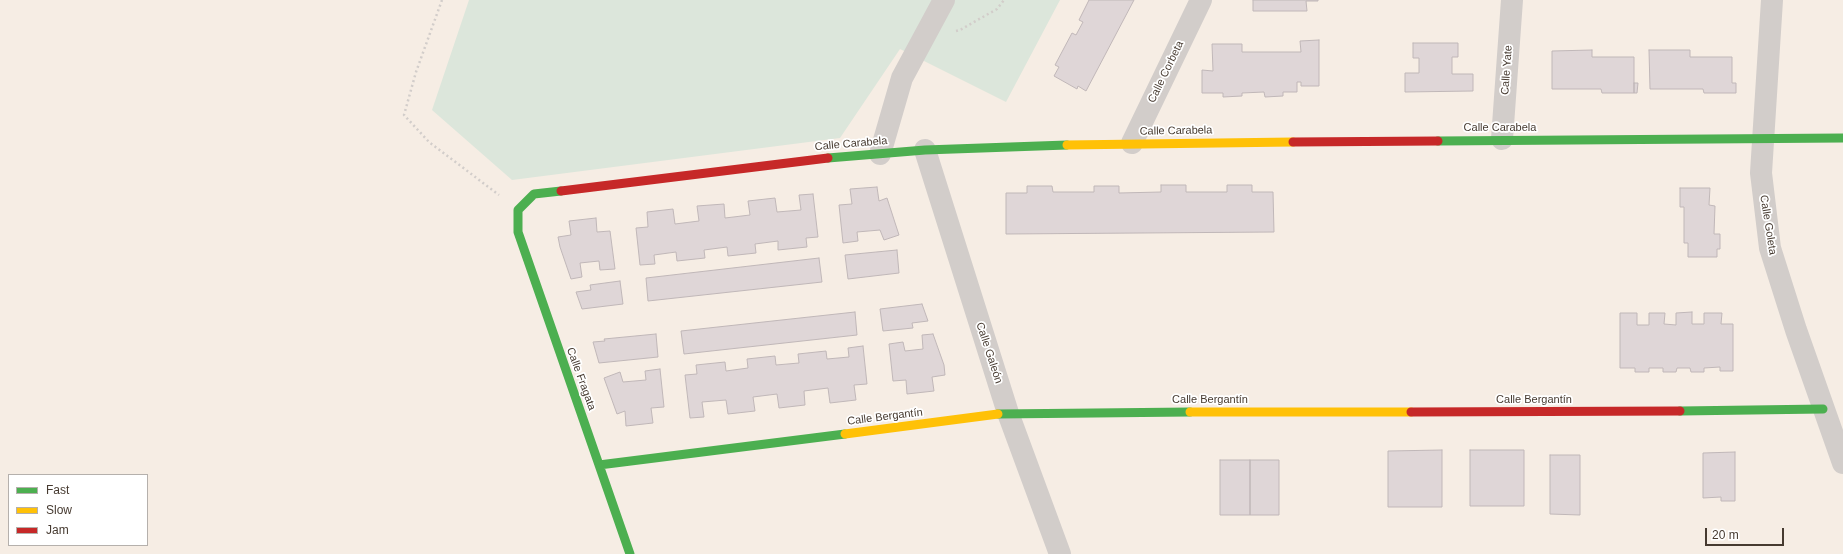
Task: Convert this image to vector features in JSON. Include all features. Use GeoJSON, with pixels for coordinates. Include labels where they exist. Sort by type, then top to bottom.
{"type":"FeatureCollection","features":[{"type":"Feature","properties":{"kind":"street"},"geometry":{"type":"LineString","coordinates":[[880,154],[902,78],[944,0]]}},
{"type":"Feature","properties":{"kind":"street","name":"Calle Corbeta"},"geometry":{"type":"LineString","coordinates":[[1132,143],[1201,0]]}},
{"type":"Feature","properties":{"kind":"street","name":"Calle Yate"},"geometry":{"type":"LineString","coordinates":[[1502,140],[1512,0]]}},
{"type":"Feature","properties":{"kind":"street","name":"Calle Goleta"},"geometry":{"type":"LineString","coordinates":[[1772,0],[1761,173],[1770,248],[1796,330],[1843,463]]}},
{"type":"Feature","properties":{"kind":"street","name":"Calle Carabela"},"geometry":{"type":"LineString","coordinates":[[518,210],[534,194],[808,160],[925,150],[1132,143],[1843,138]]}},
{"type":"Feature","properties":{"kind":"street","name":"Calle Galeón"},"geometry":{"type":"LineString","coordinates":[[925,150],[1008,413],[1060,554]]}},
{"type":"Feature","properties":{"kind":"street","name":"Calle Fragata"},"geometry":{"type":"LineString","coordinates":[[518,210],[518,232],[630,554]]}},
{"type":"Feature","properties":{"kind":"street","name":"Calle Bergantín"},"geometry":{"type":"LineString","coordinates":[[599,465],[1008,413],[1706,411],[1823,409]]}},
{"type":"Feature","properties":{"kind":"path"},"geometry":{"type":"LineString","coordinates":[[442,0],[416,72],[404,115],[429,142],[518,210]]}},
{"type":"Feature","properties":{"kind":"path"},"geometry":{"type":"LineString","coordinates":[[926,34],[960,30],[997,9],[1004,0]]}},
{"type":"Feature","properties":{"kind":"shaded area"},"geometry":{"type":"Polygon","coordinates":[[[469,0],[1060,0],[1006,102],[900,49],[840,138],[512,180],[432,110],[469,0]]]}},
{"type":"Feature","properties":{"kind":"building"},"geometry":{"type":"Polygon","coordinates":[[[1089,0],[1134,0],[1086,91],[1078,86],[1077,89],[1054,76],[1059,67],[1055,65],[1072,33],[1076,35],[1083,22],[1079,20],[1089,0]]]}},
{"type":"Feature","properties":{"kind":"building"},"geometry":{"type":"Polygon","coordinates":[[[1253,0],[1318,1],[1306,1],[1307,11],[1253,11],[1253,0]]]}},
{"type":"Feature","properties":{"kind":"building"},"geometry":{"type":"Polygon","coordinates":[[[1319,40],[1319,86],[1301,86],[1301,82],[1297,82],[1297,92],[1283,92],[1283,96],[1265,97],[1264,92],[1242,93],[1242,96],[1223,97],[1223,93],[1202,93],[1202,70],[1213,71],[1212,44],[1242,44],[1242,52],[1301,52],[1300,41],[1319,40]]]}},
{"type":"Feature","properties":{"kind":"building"},"geometry":{"type":"Polygon","coordinates":[[[1413,43],[1458,43],[1458,57],[1452,57],[1452,74],[1473,74],[1473,91],[1405,92],[1405,73],[1419,73],[1419,58],[1413,58],[1413,43]]]}},
{"type":"Feature","properties":{"kind":"building"},"geometry":{"type":"Polygon","coordinates":[[[1592,50],[1592,57],[1634,57],[1634,93],[1602,93],[1601,89],[1552,89],[1552,51],[1592,50]]]}},
{"type":"Feature","properties":{"kind":"building"},"geometry":{"type":"Polygon","coordinates":[[[1649,50],[1690,50],[1690,57],[1732,57],[1732,83],[1736,83],[1736,93],[1704,93],[1703,89],[1650,89],[1649,50]]]}},
{"type":"Feature","properties":{"kind":"building"},"geometry":{"type":"Polygon","coordinates":[[[1634,83],[1638,83],[1637,93],[1634,93],[1634,83]]]}},
{"type":"Feature","properties":{"kind":"building"},"geometry":{"type":"Polygon","coordinates":[[[1161,185],[1186,185],[1186,192],[1227,192],[1227,185],[1252,185],[1252,192],[1273,192],[1274,232],[1006,234],[1006,193],[1027,193],[1027,186],[1052,186],[1053,192],[1094,192],[1094,186],[1119,186],[1119,193],[1161,192],[1161,185]]]}},
{"type":"Feature","properties":{"kind":"building"},"geometry":{"type":"Polygon","coordinates":[[[877,187],[879,201],[887,198],[899,235],[884,240],[880,230],[857,232],[858,241],[843,243],[839,205],[852,204],[850,189],[877,187]]]}},
{"type":"Feature","properties":{"kind":"building"},"geometry":{"type":"Polygon","coordinates":[[[1680,188],[1710,188],[1709,205],[1715,206],[1714,234],[1720,234],[1720,249],[1717,249],[1717,257],[1688,257],[1688,243],[1684,243],[1684,207],[1680,207],[1680,188]]]}},
{"type":"Feature","properties":{"kind":"building"},"geometry":{"type":"Polygon","coordinates":[[[813,194],[818,237],[806,238],[807,247],[778,250],[778,241],[755,244],[756,253],[728,256],[727,247],[704,250],[705,258],[677,261],[676,252],[654,255],[655,264],[640,265],[636,228],[648,227],[647,212],[673,209],[675,224],[699,221],[697,206],[724,204],[725,218],[750,215],[748,201],[775,198],[777,212],[801,210],[799,195],[813,194]]]}},
{"type":"Feature","properties":{"kind":"building"},"geometry":{"type":"Polygon","coordinates":[[[596,218],[597,232],[610,231],[615,269],[600,270],[599,261],[580,263],[582,277],[571,279],[558,237],[571,235],[569,221],[596,218]]]}},
{"type":"Feature","properties":{"kind":"building"},"geometry":{"type":"Polygon","coordinates":[[[897,250],[899,273],[848,279],[845,255],[897,250]]]}},
{"type":"Feature","properties":{"kind":"building"},"geometry":{"type":"Polygon","coordinates":[[[819,258],[822,282],[648,301],[646,278],[819,258]]]}},
{"type":"Feature","properties":{"kind":"building"},"geometry":{"type":"Polygon","coordinates":[[[620,281],[623,304],[582,309],[576,292],[591,290],[590,285],[620,281]]]}},
{"type":"Feature","properties":{"kind":"building"},"geometry":{"type":"Polygon","coordinates":[[[922,304],[928,321],[912,323],[913,328],[883,331],[880,309],[922,304]]]}},
{"type":"Feature","properties":{"kind":"building"},"geometry":{"type":"Polygon","coordinates":[[[855,312],[857,335],[684,354],[681,331],[855,312]]]}},
{"type":"Feature","properties":{"kind":"building"},"geometry":{"type":"Polygon","coordinates":[[[1692,312],[1692,324],[1704,324],[1704,313],[1722,313],[1721,324],[1733,324],[1733,371],[1720,371],[1720,367],[1704,368],[1704,372],[1691,372],[1690,368],[1677,368],[1676,372],[1663,372],[1663,368],[1649,368],[1649,372],[1635,372],[1635,368],[1620,368],[1620,313],[1637,313],[1637,325],[1649,325],[1649,313],[1665,313],[1664,324],[1676,325],[1676,313],[1692,312]]]}},
{"type":"Feature","properties":{"kind":"building"},"geometry":{"type":"Polygon","coordinates":[[[656,334],[658,357],[599,363],[593,342],[605,341],[604,339],[656,334]]]}},
{"type":"Feature","properties":{"kind":"building"},"geometry":{"type":"Polygon","coordinates":[[[933,334],[944,365],[945,375],[932,377],[934,391],[907,394],[906,380],[893,381],[889,344],[903,342],[905,351],[923,349],[922,335],[933,334]]]}},
{"type":"Feature","properties":{"kind":"building"},"geometry":{"type":"Polygon","coordinates":[[[863,346],[867,384],[854,385],[856,400],[830,403],[828,388],[804,391],[805,405],[779,408],[777,394],[753,397],[755,411],[728,414],[726,400],[702,402],[704,417],[690,418],[685,375],[697,374],[696,365],[725,362],[726,371],[748,368],[747,359],[775,356],[776,365],[799,363],[798,354],[826,351],[827,359],[849,357],[848,348],[863,346]]]}},
{"type":"Feature","properties":{"kind":"building"},"geometry":{"type":"Polygon","coordinates":[[[660,369],[664,407],[651,408],[653,423],[626,426],[625,411],[617,414],[604,378],[620,372],[623,382],[646,380],[645,371],[660,369]]]}},
{"type":"Feature","properties":{"kind":"building"},"geometry":{"type":"Polygon","coordinates":[[[1442,450],[1442,507],[1388,507],[1388,451],[1442,450]]]}},
{"type":"Feature","properties":{"kind":"building"},"geometry":{"type":"Polygon","coordinates":[[[1470,450],[1524,450],[1524,506],[1470,506],[1470,450]]]}},
{"type":"Feature","properties":{"kind":"building"},"geometry":{"type":"Polygon","coordinates":[[[1735,452],[1735,501],[1721,501],[1721,497],[1703,498],[1703,453],[1735,452]]]}},
{"type":"Feature","properties":{"kind":"building"},"geometry":{"type":"Polygon","coordinates":[[[1550,455],[1580,455],[1580,515],[1550,514],[1550,455]]]}},
{"type":"Feature","properties":{"kind":"building"},"geometry":{"type":"Polygon","coordinates":[[[1220,460],[1250,460],[1250,515],[1220,515],[1220,460]]]}},
{"type":"Feature","properties":{"kind":"building"},"geometry":{"type":"Polygon","coordinates":[[[1250,460],[1279,460],[1279,515],[1250,515],[1250,460]]]}},
{"type":"Feature","properties":{"kind":"traffic: fast"},"geometry":{"type":"LineString","coordinates":[[1438,141],[1843,138]]}},
{"type":"Feature","properties":{"kind":"traffic: fast"},"geometry":{"type":"LineString","coordinates":[[828,158],[925,150],[1067,145]]}},
{"type":"Feature","properties":{"kind":"traffic: fast"},"geometry":{"type":"LineString","coordinates":[[561,191],[534,194],[518,210],[518,232],[630,554]]}},
{"type":"Feature","properties":{"kind":"traffic: fast"},"geometry":{"type":"LineString","coordinates":[[1680,411],[1823,409]]}},
{"type":"Feature","properties":{"kind":"traffic: fast"},"geometry":{"type":"LineString","coordinates":[[998,414],[1190,412]]}},
{"type":"Feature","properties":{"kind":"traffic: fast"},"geometry":{"type":"LineString","coordinates":[[599,465],[845,434]]}},
{"type":"Feature","properties":{"kind":"traffic: slow"},"geometry":{"type":"LineString","coordinates":[[1067,145],[1293,142]]}},
{"type":"Feature","properties":{"kind":"traffic: slow"},"geometry":{"type":"LineString","coordinates":[[1190,412],[1411,412]]}},
{"type":"Feature","properties":{"kind":"traffic: slow"},"geometry":{"type":"LineString","coordinates":[[845,434],[998,414]]}},
{"type":"Feature","properties":{"kind":"traffic: jam"},"geometry":{"type":"LineString","coordinates":[[1293,142],[1438,141]]}},
{"type":"Feature","properties":{"kind":"traffic: jam"},"geometry":{"type":"LineString","coordinates":[[561,191],[828,158]]}},
{"type":"Feature","properties":{"kind":"traffic: jam"},"geometry":{"type":"LineString","coordinates":[[1411,412],[1680,411]]}}]}
